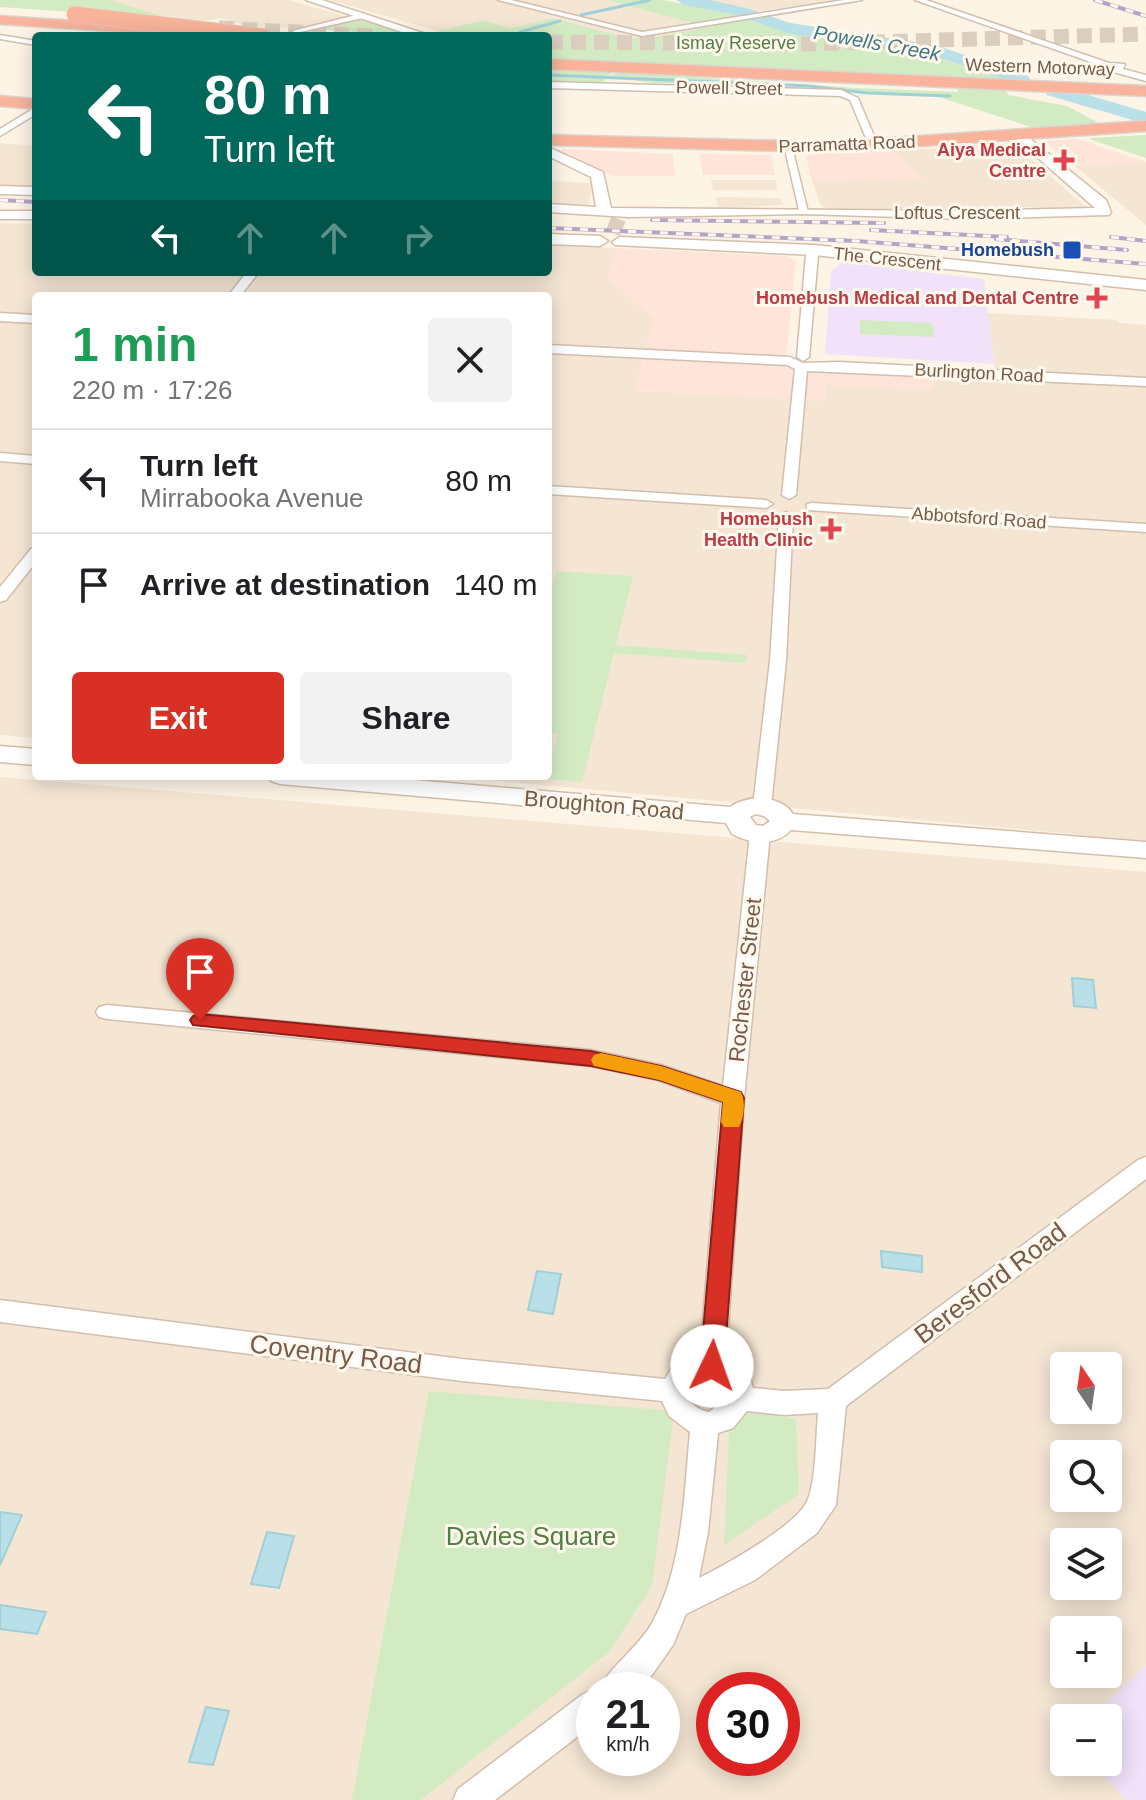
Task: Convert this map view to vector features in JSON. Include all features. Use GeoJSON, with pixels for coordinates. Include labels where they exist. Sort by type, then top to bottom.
{"type":"FeatureCollection","features":[{"type":"Feature","properties":{"kind":"highway"},"geometry":{"type":"LineString","coordinates":[[0,11],[224,32]]}},
{"type":"Feature","properties":{"kind":"highway"},"geometry":{"type":"LineString","coordinates":[[0,22],[169,31]]}},
{"type":"Feature","properties":{"kind":"highway"},"geometry":{"type":"LineString","coordinates":[[0,22],[105,32]]}},
{"type":"Feature","properties":{"kind":"highway","name":"Western Motorway"},"geometry":{"type":"LineString","coordinates":[[552,62],[626,69],[1146,89]]}},
{"type":"Feature","properties":{"kind":"highway","name":"Western Motorway"},"geometry":{"type":"LineString","coordinates":[[552,62],[927,81]]}},
{"type":"Feature","properties":{"kind":"highway"},"geometry":{"type":"LineString","coordinates":[[626,69],[1041,95],[1083,108],[1127,127]]}},
{"type":"Feature","properties":{"kind":"highway"},"geometry":{"type":"LineString","coordinates":[[0,103],[32,107]]}},
{"type":"Feature","properties":{"kind":"highway","name":"Parramatta Road"},"geometry":{"type":"LineString","coordinates":[[1023,136],[1127,127],[1146,129]]}},
{"type":"Feature","properties":{"kind":"highway","name":"Parramatta Road"},"geometry":{"type":"LineString","coordinates":[[552,145],[788,149],[1146,129]]}},
{"type":"Feature","properties":{"kind":"street"},"geometry":{"type":"LineString","coordinates":[[311,0],[414,32]]}},
{"type":"Feature","properties":{"kind":"street"},"geometry":{"type":"LineString","coordinates":[[502,0],[642,34],[858,0]]}},
{"type":"Feature","properties":{"kind":"street"},"geometry":{"type":"LineString","coordinates":[[781,0],[802,8]]}},
{"type":"Feature","properties":{"kind":"street"},"geometry":{"type":"LineString","coordinates":[[919,0],[1105,64],[1102,66],[1146,78]]}},
{"type":"Feature","properties":{"kind":"street"},"geometry":{"type":"LineString","coordinates":[[296,31],[364,15]]}},
{"type":"Feature","properties":{"kind":"street"},"geometry":{"type":"LineString","coordinates":[[642,34],[638,42],[642,46]]}},
{"type":"Feature","properties":{"kind":"street"},"geometry":{"type":"LineString","coordinates":[[0,37],[32,42]]}},
{"type":"Feature","properties":{"kind":"street","name":"Powell Street"},"geometry":{"type":"LineString","coordinates":[[552,85],[841,93],[854,98],[873,146]]}},
{"type":"Feature","properties":{"kind":"street"},"geometry":{"type":"LineString","coordinates":[[0,133],[32,110]]}},
{"type":"Feature","properties":{"kind":"street","name":"Loftus Crescent"},"geometry":{"type":"LineString","coordinates":[[552,208],[616,214],[1104,212],[1101,203],[1023,136]]}},
{"type":"Feature","properties":{"kind":"street"},"geometry":{"type":"LineString","coordinates":[[552,147],[598,175],[616,214]]}},
{"type":"Feature","properties":{"kind":"street"},"geometry":{"type":"LineString","coordinates":[[788,149],[804,211]]}},
{"type":"Feature","properties":{"kind":"street"},"geometry":{"type":"LineString","coordinates":[[0,190],[32,191]]}},
{"type":"Feature","properties":{"kind":"street"},"geometry":{"type":"LineString","coordinates":[[0,215],[32,215]]}},
{"type":"Feature","properties":{"kind":"street","name":"The Crescent"},"geometry":{"type":"LineString","coordinates":[[552,239],[611,238],[812,253],[1146,285]]}},
{"type":"Feature","properties":{"kind":"street"},"geometry":{"type":"LineString","coordinates":[[789,495],[812,253]]}},
{"type":"Feature","properties":{"kind":"street"},"geometry":{"type":"LineString","coordinates":[[237,292],[250,276]]}},
{"type":"Feature","properties":{"kind":"street"},"geometry":{"type":"LineString","coordinates":[[0,317],[32,319]]}},
{"type":"Feature","properties":{"kind":"street","name":"Burlington Road"},"geometry":{"type":"LineString","coordinates":[[552,349],[1146,382]]}},
{"type":"Feature","properties":{"kind":"street"},"geometry":{"type":"LineString","coordinates":[[0,457],[32,460]]}},
{"type":"Feature","properties":{"kind":"street"},"geometry":{"type":"LineString","coordinates":[[552,490],[766,504],[773,513],[786,516],[806,513],[812,507],[803,498],[789,495],[770,498],[766,504]]}},
{"type":"Feature","properties":{"kind":"street","name":"Abbotsford Road"},"geometry":{"type":"LineString","coordinates":[[812,507],[1146,528]]}},
{"type":"Feature","properties":{"kind":"street","name":"Rochester Street"},"geometry":{"type":"LineString","coordinates":[[712,1366],[733,1098],[768,821],[786,516]]}},
{"type":"Feature","properties":{"kind":"street"},"geometry":{"type":"LineString","coordinates":[[0,597],[32,557]]}},
{"type":"Feature","properties":{"kind":"street"},"geometry":{"type":"LineString","coordinates":[[0,754],[32,757]]}},
{"type":"Feature","properties":{"kind":"street","name":"Broughton Road"},"geometry":{"type":"LineString","coordinates":[[326,780],[736,816],[741,828],[768,821]]}},
{"type":"Feature","properties":{"kind":"street"},"geometry":{"type":"LineString","coordinates":[[768,821],[1146,850]]}},
{"type":"Feature","properties":{"kind":"street"},"geometry":{"type":"LineString","coordinates":[[107,1012],[591,1058],[661,1073],[733,1098]]}},
{"type":"Feature","properties":{"kind":"street","name":"Beresford Road"},"geometry":{"type":"LineString","coordinates":[[833,1400],[1146,1166]]}},
{"type":"Feature","properties":{"kind":"street","name":"Coventry Road"},"geometry":{"type":"LineString","coordinates":[[0,1311],[462,1370],[674,1391]]}},
{"type":"Feature","properties":{"kind":"street"},"geometry":{"type":"LineString","coordinates":[[701,1365],[712,1366],[723,1369],[735,1379],[741,1399],[731,1415],[705,1423],[694,1420],[680,1410],[674,1391],[676,1382],[686,1370],[701,1365]]}},
{"type":"Feature","properties":{"kind":"street"},"geometry":{"type":"LineString","coordinates":[[678,1603],[745,1570],[807,1524],[822,1505],[833,1400],[784,1403],[741,1399]]}},
{"type":"Feature","properties":{"kind":"street"},"geometry":{"type":"LineString","coordinates":[[634,1672],[660,1640],[678,1603],[691,1551],[705,1423]]}},
{"type":"Feature","properties":{"kind":"street"},"geometry":{"type":"LineString","coordinates":[[469,1800],[576,1719]]}},
{"type":"Feature","properties":{"kind":"shaded area"},"geometry":{"type":"Polygon","coordinates":[[[110,0],[288,0],[348,17],[294,28],[247,26],[221,18],[200,22],[173,19],[110,0]]]}},
{"type":"Feature","properties":{"kind":"shaded area"},"geometry":{"type":"Polygon","coordinates":[[[329,0],[607,0],[709,27],[650,38],[628,38],[553,18],[511,28],[483,20],[438,31],[329,0]]]}},
{"type":"Feature","properties":{"kind":"shaded area"},"geometry":{"type":"Polygon","coordinates":[[[706,0],[838,0],[756,12],[706,0]]]}},
{"type":"Feature","properties":{"kind":"shaded area"},"geometry":{"type":"Polygon","coordinates":[[[1077,139],[1146,163],[1075,166],[1043,141],[1077,139]]]}},
{"type":"Feature","properties":{"kind":"shaded area"},"geometry":{"type":"Polygon","coordinates":[[[0,143],[32,146],[32,188],[0,187],[0,143]]]}},
{"type":"Feature","properties":{"kind":"shaded area"},"geometry":{"type":"Polygon","coordinates":[[[1013,143],[1086,207],[1079,210],[1030,207],[960,211],[826,208],[821,206],[812,181],[922,179],[894,151],[1013,143]]]}},
{"type":"Feature","properties":{"kind":"shaded area"},"geometry":{"type":"Polygon","coordinates":[[[562,149],[673,154],[675,176],[613,176],[562,149]]]}},
{"type":"Feature","properties":{"kind":"shaded area"},"geometry":{"type":"Polygon","coordinates":[[[894,151],[923,179],[812,181],[806,155],[894,151]]]}},
{"type":"Feature","properties":{"kind":"shaded area"},"geometry":{"type":"Polygon","coordinates":[[[700,154],[771,155],[775,175],[703,175],[700,154]]]}},
{"type":"Feature","properties":{"kind":"shaded area"},"geometry":{"type":"Polygon","coordinates":[[[1146,163],[1146,225],[1075,166],[1146,163]]]}},
{"type":"Feature","properties":{"kind":"shaded area"},"geometry":{"type":"Polygon","coordinates":[[[711,180],[776,180],[777,190],[713,190],[711,180]]]}},
{"type":"Feature","properties":{"kind":"shaded area"},"geometry":{"type":"Polygon","coordinates":[[[552,181],[593,183],[588,205],[552,204],[552,181]]]}},
{"type":"Feature","properties":{"kind":"shaded area"},"geometry":{"type":"Polygon","coordinates":[[[716,197],[780,198],[783,205],[719,208],[716,197]]]}},
{"type":"Feature","properties":{"kind":"shaded area"},"geometry":{"type":"Polygon","coordinates":[[[0,223],[32,224],[32,276],[552,276],[552,245],[617,248],[608,278],[654,318],[635,390],[824,401],[826,385],[933,390],[933,378],[997,382],[987,313],[1116,320],[1146,325],[1146,841],[490,780],[552,780],[552,292],[32,292],[32,738],[0,735],[0,223]]]}},
{"type":"Feature","properties":{"kind":"shaded area"},"geometry":{"type":"Polygon","coordinates":[[[617,248],[786,256],[796,261],[785,368],[932,374],[933,390],[827,385],[824,401],[635,390],[654,318],[608,278],[617,248]]]}},
{"type":"Feature","properties":{"kind":"shaded area"},"geometry":{"type":"Polygon","coordinates":[[[843,262],[984,279],[994,364],[825,354],[831,271],[843,262]]]}},
{"type":"Feature","properties":{"kind":"shaded area"},"geometry":{"type":"Polygon","coordinates":[[[0,777],[1146,872],[1146,1800],[0,1800],[0,777]]]}},
{"type":"Feature","properties":{"kind":"shaded area"},"geometry":{"type":"Polygon","coordinates":[[[1146,1665],[1146,1800],[1127,1800],[1104,1776],[1122,1776],[1122,1704],[1106,1704],[1146,1665]]]}},
{"type":"Feature","properties":{"kind":"green space"},"geometry":{"type":"Polygon","coordinates":[[[0,0],[110,0],[173,19],[0,7],[0,0]]]}},
{"type":"Feature","properties":{"kind":"green space","name":"Ismay Reserve"},"geometry":{"type":"Polygon","coordinates":[[[607,0],[663,0],[736,14],[779,29],[927,53],[1022,81],[1003,81],[1008,95],[1067,106],[1099,123],[1037,129],[936,96],[859,93],[809,86],[654,83],[611,78],[611,74],[603,82],[552,81],[552,67],[606,71],[613,75],[617,72],[958,92],[955,79],[552,58],[552,32],[438,31],[483,20],[511,28],[553,18],[628,38],[650,38],[707,27],[607,0]]]}},
{"type":"Feature","properties":{"kind":"green space"},"geometry":{"type":"Polygon","coordinates":[[[359,19],[400,32],[357,32],[316,29],[359,19]]]}},
{"type":"Feature","properties":{"kind":"green space"},"geometry":{"type":"Polygon","coordinates":[[[1146,135],[1146,158],[1089,139],[1091,138],[1146,135]]]}},
{"type":"Feature","properties":{"kind":"green space"},"geometry":{"type":"Polygon","coordinates":[[[860,320],[932,323],[934,337],[860,334],[860,320]]]}},
{"type":"Feature","properties":{"kind":"green space"},"geometry":{"type":"Polygon","coordinates":[[[557,571],[633,576],[616,645],[747,655],[746,663],[614,653],[582,782],[552,780],[552,756],[558,734],[552,733],[552,588],[557,571]]]}},
{"type":"Feature","properties":{"kind":"green space","name":"Davies Square"},"geometry":{"type":"Polygon","coordinates":[[[429,1391],[674,1411],[652,1586],[609,1652],[584,1672],[576,1672],[576,1678],[421,1800],[352,1800],[429,1391]]]}},
{"type":"Feature","properties":{"kind":"green space"},"geometry":{"type":"Polygon","coordinates":[[[730,1409],[796,1419],[799,1494],[724,1545],[730,1409]]]}},
{"type":"Feature","properties":{"kind":"water"},"geometry":{"type":"Polygon","coordinates":[[[1072,978],[1093,980],[1096,1008],[1074,1006],[1072,978]]]}},
{"type":"Feature","properties":{"kind":"water"},"geometry":{"type":"Polygon","coordinates":[[[881,1251],[922,1256],[922,1272],[882,1267],[881,1251]]]}},
{"type":"Feature","properties":{"kind":"water"},"geometry":{"type":"Polygon","coordinates":[[[537,1271],[561,1274],[553,1314],[528,1310],[537,1271]]]}},
{"type":"Feature","properties":{"kind":"water"},"geometry":{"type":"Polygon","coordinates":[[[0,1512],[22,1515],[0,1565],[0,1512]]]}},
{"type":"Feature","properties":{"kind":"water"},"geometry":{"type":"Polygon","coordinates":[[[267,1532],[294,1536],[279,1588],[251,1584],[267,1532]]]}},
{"type":"Feature","properties":{"kind":"water"},"geometry":{"type":"Polygon","coordinates":[[[0,1605],[46,1612],[37,1634],[0,1629],[0,1605]]]}},
{"type":"Feature","properties":{"kind":"water"},"geometry":{"type":"Polygon","coordinates":[[[206,1707],[229,1711],[213,1765],[189,1762],[206,1707]]]}},
{"type":"Feature","properties":{"kind":"waterway"},"geometry":{"type":"LineString","coordinates":[[581,15],[650,0]]}},
{"type":"Feature","properties":{"kind":"waterway","name":"Powells Creek"},"geometry":{"type":"LineString","coordinates":[[684,0],[741,11],[787,28],[935,50],[1022,80]]}},
{"type":"Feature","properties":{"kind":"waterway"},"geometry":{"type":"LineString","coordinates":[[520,32],[560,21]]}},
{"type":"Feature","properties":{"kind":"waterway"},"geometry":{"type":"LineString","coordinates":[[552,75],[809,86],[867,93],[950,96]]}},
{"type":"Feature","properties":{"kind":"waterway","name":"Powells Creek"},"geometry":{"type":"LineString","coordinates":[[1054,91],[1146,118]]}},
{"type":"Feature","properties":{"kind":"tunnel"},"geometry":{"type":"LineString","coordinates":[[219,28],[296,32]]}},
{"type":"Feature","properties":{"kind":"tunnel"},"geometry":{"type":"LineString","coordinates":[[552,42],[804,44],[1146,34]]}},
{"type":"Feature","properties":{"kind":"tunnel"},"geometry":{"type":"LineString","coordinates":[[613,233],[619,217]]}},
{"type":"Feature","properties":{"kind":"railway"},"geometry":{"type":"LineString","coordinates":[[1095,0],[1146,16]]}},
{"type":"Feature","properties":{"kind":"railway"},"geometry":{"type":"LineString","coordinates":[[0,200],[32,202]]}},
{"type":"Feature","properties":{"kind":"railway"},"geometry":{"type":"LineString","coordinates":[[652,220],[884,223]]}},
{"type":"Feature","properties":{"kind":"railway"},"geometry":{"type":"LineString","coordinates":[[552,228],[857,241],[1146,264]]}},
{"type":"Feature","properties":{"kind":"railway"},"geometry":{"type":"LineString","coordinates":[[871,230],[1007,237]]}},
{"type":"Feature","properties":{"kind":"railway"},"geometry":{"type":"LineString","coordinates":[[1111,237],[1146,241]]}},
{"type":"Feature","properties":{"kind":"railway"},"geometry":{"type":"LineString","coordinates":[[996,239],[1127,250]]}},
{"type":"Feature","properties":{"kind":"slow traffic"},"geometry":{"type":"LineString","coordinates":[[601,1060],[661,1073],[733,1098],[731,1122]]}},
{"type":"Feature","properties":{"kind":"place","name":"Aiya Medical Centre"},"geometry":{"type":"Point","coordinates":[1064,160]}},
{"type":"Feature","properties":{"kind":"place","name":"Homebush"},"geometry":{"type":"Point","coordinates":[1072,250]}},
{"type":"Feature","properties":{"kind":"place","name":"Homebush Medical and Dental Centre"},"geometry":{"type":"Point","coordinates":[1097,298]}},
{"type":"Feature","properties":{"kind":"place","name":"Homebush Health Clinic"},"geometry":{"type":"Point","coordinates":[831,529]}},
{"type":"Feature","properties":{"kind":"route"},"geometry":{"type":"LineString","coordinates":[[200,1020],[591,1058],[661,1073],[733,1098],[712,1366]]}}]}
